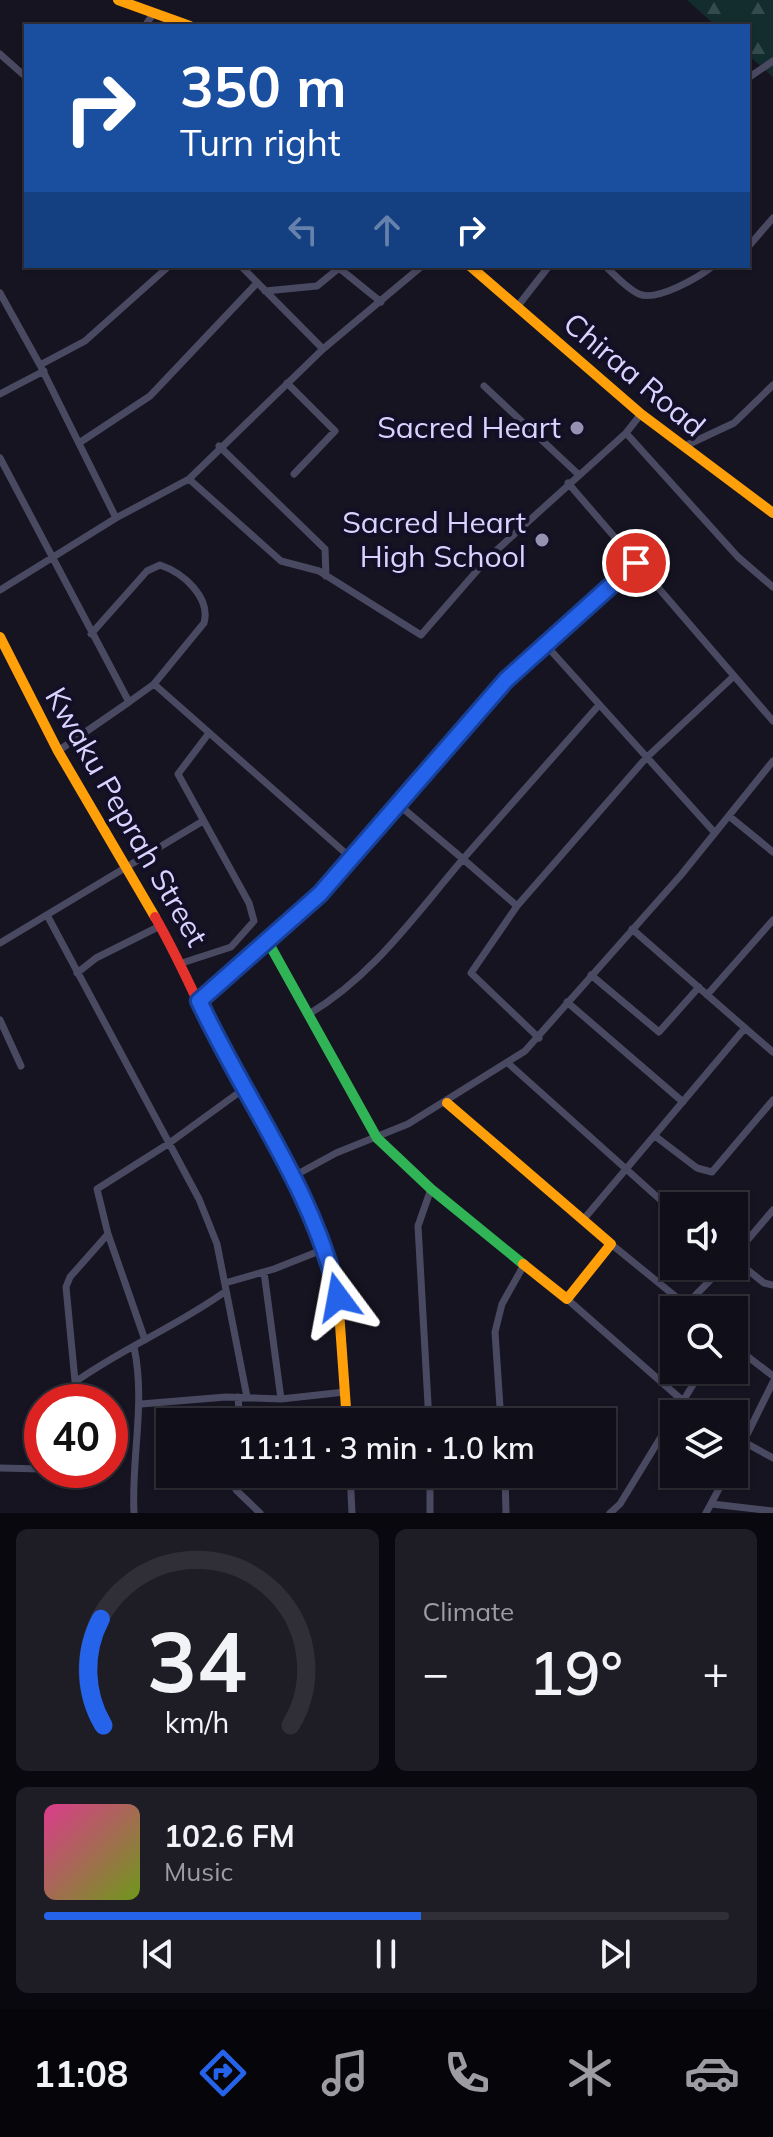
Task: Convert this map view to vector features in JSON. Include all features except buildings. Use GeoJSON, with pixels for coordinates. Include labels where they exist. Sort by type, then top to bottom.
{"type":"FeatureCollection","features":[{"type":"Feature","properties":{"kind":"main road"},"geometry":{"type":"LineString","coordinates":[[118,0],[184,24]]}},
{"type":"Feature","properties":{"kind":"main road","name":"Chiraa Road"},"geometry":{"type":"LineString","coordinates":[[472,268],[641,414],[773,513]]}},
{"type":"Feature","properties":{"kind":"main road","name":"Kwaku Peprah Street"},"geometry":{"type":"LineString","coordinates":[[0,637],[58,751],[182,963],[199,1001],[294,1176],[327,1248],[338,1297],[346,1408]]}},
{"type":"Feature","properties":{"kind":"main road"},"geometry":{"type":"LineString","coordinates":[[267,940],[377,1138],[431,1189],[567,1299],[611,1244],[447,1103]]}},
{"type":"Feature","properties":{"kind":"street"},"geometry":{"type":"LineString","coordinates":[[146,24],[153,14]]}},
{"type":"Feature","properties":{"kind":"street"},"geometry":{"type":"LineString","coordinates":[[0,54],[24,75]]}},
{"type":"Feature","properties":{"kind":"street"},"geometry":{"type":"LineString","coordinates":[[750,77],[773,61]]}},
{"type":"Feature","properties":{"kind":"street"},"geometry":{"type":"LineString","coordinates":[[750,245],[773,218]]}},
{"type":"Feature","properties":{"kind":"street"},"geometry":{"type":"LineString","coordinates":[[0,394],[85,341],[167,268]]}},
{"type":"Feature","properties":{"kind":"street"},"geometry":{"type":"LineString","coordinates":[[243,268],[323,349]]}},
{"type":"Feature","properties":{"kind":"street"},"geometry":{"type":"LineString","coordinates":[[265,291],[317,286],[339,268],[381,302]]}},
{"type":"Feature","properties":{"kind":"street"},"geometry":{"type":"LineString","coordinates":[[0,590],[116,518],[189,479],[219,446],[323,349],[420,268]]}},
{"type":"Feature","properties":{"kind":"street"},"geometry":{"type":"LineString","coordinates":[[516,308],[547,268]]}},
{"type":"Feature","properties":{"kind":"street"},"geometry":{"type":"LineString","coordinates":[[607,268],[634,291],[646,296],[696,279],[710,268]]}},
{"type":"Feature","properties":{"kind":"street"},"geometry":{"type":"LineString","coordinates":[[79,443],[150,396],[257,283]]}},
{"type":"Feature","properties":{"kind":"street"},"geometry":{"type":"LineString","coordinates":[[0,293],[42,368],[116,518]]}},
{"type":"Feature","properties":{"kind":"street"},"geometry":{"type":"LineString","coordinates":[[287,383],[335,431],[294,474]]}},
{"type":"Feature","properties":{"kind":"street"},"geometry":{"type":"LineString","coordinates":[[682,447],[734,423],[773,385]]}},
{"type":"Feature","properties":{"kind":"street"},"geometry":{"type":"LineString","coordinates":[[484,386],[578,474]]}},
{"type":"Feature","properties":{"kind":"street"},"geometry":{"type":"LineString","coordinates":[[189,479],[281,561],[326,576],[421,635],[488,558],[626,433],[641,414]]}},
{"type":"Feature","properties":{"kind":"street"},"geometry":{"type":"LineString","coordinates":[[626,433],[738,557],[773,587]]}},
{"type":"Feature","properties":{"kind":"street"},"geometry":{"type":"LineString","coordinates":[[219,446],[325,549],[326,576]]}},
{"type":"Feature","properties":{"kind":"street"},"geometry":{"type":"LineString","coordinates":[[0,458],[129,702]]}},
{"type":"Feature","properties":{"kind":"street"},"geometry":{"type":"LineString","coordinates":[[568,483],[773,721]]}},
{"type":"Feature","properties":{"kind":"street"},"geometry":{"type":"LineString","coordinates":[[199,1001],[314,900],[506,680],[636,563]]}},
{"type":"Feature","properties":{"kind":"street"},"geometry":{"type":"LineString","coordinates":[[58,751],[154,684],[204,623],[207,612],[205,601],[179,576],[160,565],[147,571],[91,634]]}},
{"type":"Feature","properties":{"kind":"street"},"geometry":{"type":"LineString","coordinates":[[544,643],[715,833]]}},
{"type":"Feature","properties":{"kind":"street"},"geometry":{"type":"LineString","coordinates":[[539,1038],[471,973],[517,906],[646,758],[734,676]]}},
{"type":"Feature","properties":{"kind":"street"},"geometry":{"type":"LineString","coordinates":[[154,684],[351,858]]}},
{"type":"Feature","properties":{"kind":"street"},"geometry":{"type":"LineString","coordinates":[[309,1014],[341,993],[374,964],[599,705]]}},
{"type":"Feature","properties":{"kind":"street"},"geometry":{"type":"LineString","coordinates":[[182,963],[231,947],[254,921],[249,903],[178,774],[209,733]]}},
{"type":"Feature","properties":{"kind":"street"},"geometry":{"type":"LineString","coordinates":[[294,1176],[336,1153],[377,1138],[447,1103],[509,1064],[539,1038],[773,761]]}},
{"type":"Feature","properties":{"kind":"street"},"geometry":{"type":"LineString","coordinates":[[399,805],[517,906]]}},
{"type":"Feature","properties":{"kind":"street"},"geometry":{"type":"LineString","coordinates":[[729,816],[773,852]]}},
{"type":"Feature","properties":{"kind":"street"},"geometry":{"type":"LineString","coordinates":[[0,943],[203,821]]}},
{"type":"Feature","properties":{"kind":"street"},"geometry":{"type":"LineString","coordinates":[[47,915],[115,1036],[211,1227],[226,1287],[243,1397],[242,1408]]}},
{"type":"Feature","properties":{"kind":"street"},"geometry":{"type":"LineString","coordinates":[[707,995],[773,920]]}},
{"type":"Feature","properties":{"kind":"street"},"geometry":{"type":"LineString","coordinates":[[77,973],[96,958],[160,926]]}},
{"type":"Feature","properties":{"kind":"street"},"geometry":{"type":"LineString","coordinates":[[632,929],[773,1052]]}},
{"type":"Feature","properties":{"kind":"street"},"geometry":{"type":"LineString","coordinates":[[591,975],[659,1032],[699,987]]}},
{"type":"Feature","properties":{"kind":"street"},"geometry":{"type":"LineString","coordinates":[[567,1002],[683,1102]]}},
{"type":"Feature","properties":{"kind":"street"},"geometry":{"type":"LineString","coordinates":[[0,1020],[21,1066]]}},
{"type":"Feature","properties":{"kind":"street"},"geometry":{"type":"LineString","coordinates":[[583,1220],[745,1028]]}},
{"type":"Feature","properties":{"kind":"street"},"geometry":{"type":"LineString","coordinates":[[509,1064],[660,1199]]}},
{"type":"Feature","properties":{"kind":"street"},"geometry":{"type":"LineString","coordinates":[[145,1340],[108,1234],[97,1189],[168,1144],[245,1088]]}},
{"type":"Feature","properties":{"kind":"street"},"geometry":{"type":"LineString","coordinates":[[655,1136],[697,1168],[712,1172],[773,1100]]}},
{"type":"Feature","properties":{"kind":"street"},"geometry":{"type":"LineString","coordinates":[[428,1408],[418,1226],[431,1189]]}},
{"type":"Feature","properties":{"kind":"street"},"geometry":{"type":"LineString","coordinates":[[748,1240],[773,1210]]}},
{"type":"Feature","properties":{"kind":"street"},"geometry":{"type":"LineString","coordinates":[[78,1384],[66,1287],[70,1277],[108,1234]]}},
{"type":"Feature","properties":{"kind":"street"},"geometry":{"type":"LineString","coordinates":[[611,1244],[674,1296]]}},
{"type":"Feature","properties":{"kind":"street"},"geometry":{"type":"LineString","coordinates":[[78,1380],[180,1323],[226,1287],[327,1248]]}},
{"type":"Feature","properties":{"kind":"street"},"geometry":{"type":"LineString","coordinates":[[500,1408],[495,1332],[502,1304],[525,1263]]}},
{"type":"Feature","properties":{"kind":"street"},"geometry":{"type":"LineString","coordinates":[[748,1269],[764,1283],[773,1285]]}},
{"type":"Feature","properties":{"kind":"street"},"geometry":{"type":"LineString","coordinates":[[264,1272],[281,1399]]}},
{"type":"Feature","properties":{"kind":"street"},"geometry":{"type":"LineString","coordinates":[[699,1296],[712,1280]]}},
{"type":"Feature","properties":{"kind":"street"},"geometry":{"type":"LineString","coordinates":[[567,1299],[682,1400]]}},
{"type":"Feature","properties":{"kind":"street"},"geometry":{"type":"LineString","coordinates":[[134,1347],[141,1404],[132,1461],[134,1513]]}},
{"type":"Feature","properties":{"kind":"street"},"geometry":{"type":"LineString","coordinates":[[748,1357],[773,1376]]}},
{"type":"Feature","properties":{"kind":"street"},"geometry":{"type":"LineString","coordinates":[[748,1434],[773,1382]]}},
{"type":"Feature","properties":{"kind":"street"},"geometry":{"type":"LineString","coordinates":[[141,1404],[243,1397],[281,1399],[345,1392]]}},
{"type":"Feature","properties":{"kind":"street"},"geometry":{"type":"LineString","coordinates":[[610,1513],[620,1504],[660,1439]]}},
{"type":"Feature","properties":{"kind":"street"},"geometry":{"type":"LineString","coordinates":[[748,1444],[773,1458]]}},
{"type":"Feature","properties":{"kind":"street"},"geometry":{"type":"LineString","coordinates":[[0,1468],[24,1469]]}},
{"type":"Feature","properties":{"kind":"street"},"geometry":{"type":"LineString","coordinates":[[236,1488],[260,1513]]}},
{"type":"Feature","properties":{"kind":"street"},"geometry":{"type":"LineString","coordinates":[[351,1488],[352,1513]]}},
{"type":"Feature","properties":{"kind":"street"},"geometry":{"type":"LineString","coordinates":[[430,1488],[430,1513]]}},
{"type":"Feature","properties":{"kind":"street"},"geometry":{"type":"LineString","coordinates":[[505,1488],[506,1513]]}},
{"type":"Feature","properties":{"kind":"street"},"geometry":{"type":"LineString","coordinates":[[706,1513],[720,1488]]}},
{"type":"Feature","properties":{"kind":"street"},"geometry":{"type":"LineString","coordinates":[[712,1504],[772,1509]]}},
{"type":"Feature","properties":{"kind":"green space"},"geometry":{"type":"Polygon","coordinates":[[[687,0],[773,0],[773,77],[750,57],[750,24],[714,24],[687,0]]]}},
{"type":"Feature","properties":{"kind":"traffic: fast"},"geometry":{"type":"LineString","coordinates":[[267,940],[377,1138],[431,1189],[523,1264]]}},
{"type":"Feature","properties":{"kind":"traffic: slow"},"geometry":{"type":"LineString","coordinates":[[118,0],[184,24]]}},
{"type":"Feature","properties":{"kind":"traffic: slow"},"geometry":{"type":"LineString","coordinates":[[472,268],[641,414],[773,513]]}},
{"type":"Feature","properties":{"kind":"traffic: slow"},"geometry":{"type":"LineString","coordinates":[[0,637],[58,751],[155,917]]}},
{"type":"Feature","properties":{"kind":"traffic: slow"},"geometry":{"type":"LineString","coordinates":[[447,1103],[611,1244],[567,1299],[523,1264]]}},
{"type":"Feature","properties":{"kind":"traffic: slow"},"geometry":{"type":"LineString","coordinates":[[331,1266],[338,1297],[346,1408]]}},
{"type":"Feature","properties":{"kind":"traffic: jam"},"geometry":{"type":"LineString","coordinates":[[155,917],[221,1048],[299,1181],[323,1237],[331,1266]]}},
{"type":"Feature","properties":{"kind":"place","name":"Sacred Heart"},"geometry":{"type":"Point","coordinates":[577,428]}},
{"type":"Feature","properties":{"kind":"place","name":"Sacred Heart High School"},"geometry":{"type":"Point","coordinates":[542,540]}},
{"type":"Feature","properties":{"kind":"route"},"geometry":{"type":"LineString","coordinates":[[338,1297],[327,1248],[294,1176],[219,1044],[199,1001],[320,894],[506,680],[636,563]]}}]}
